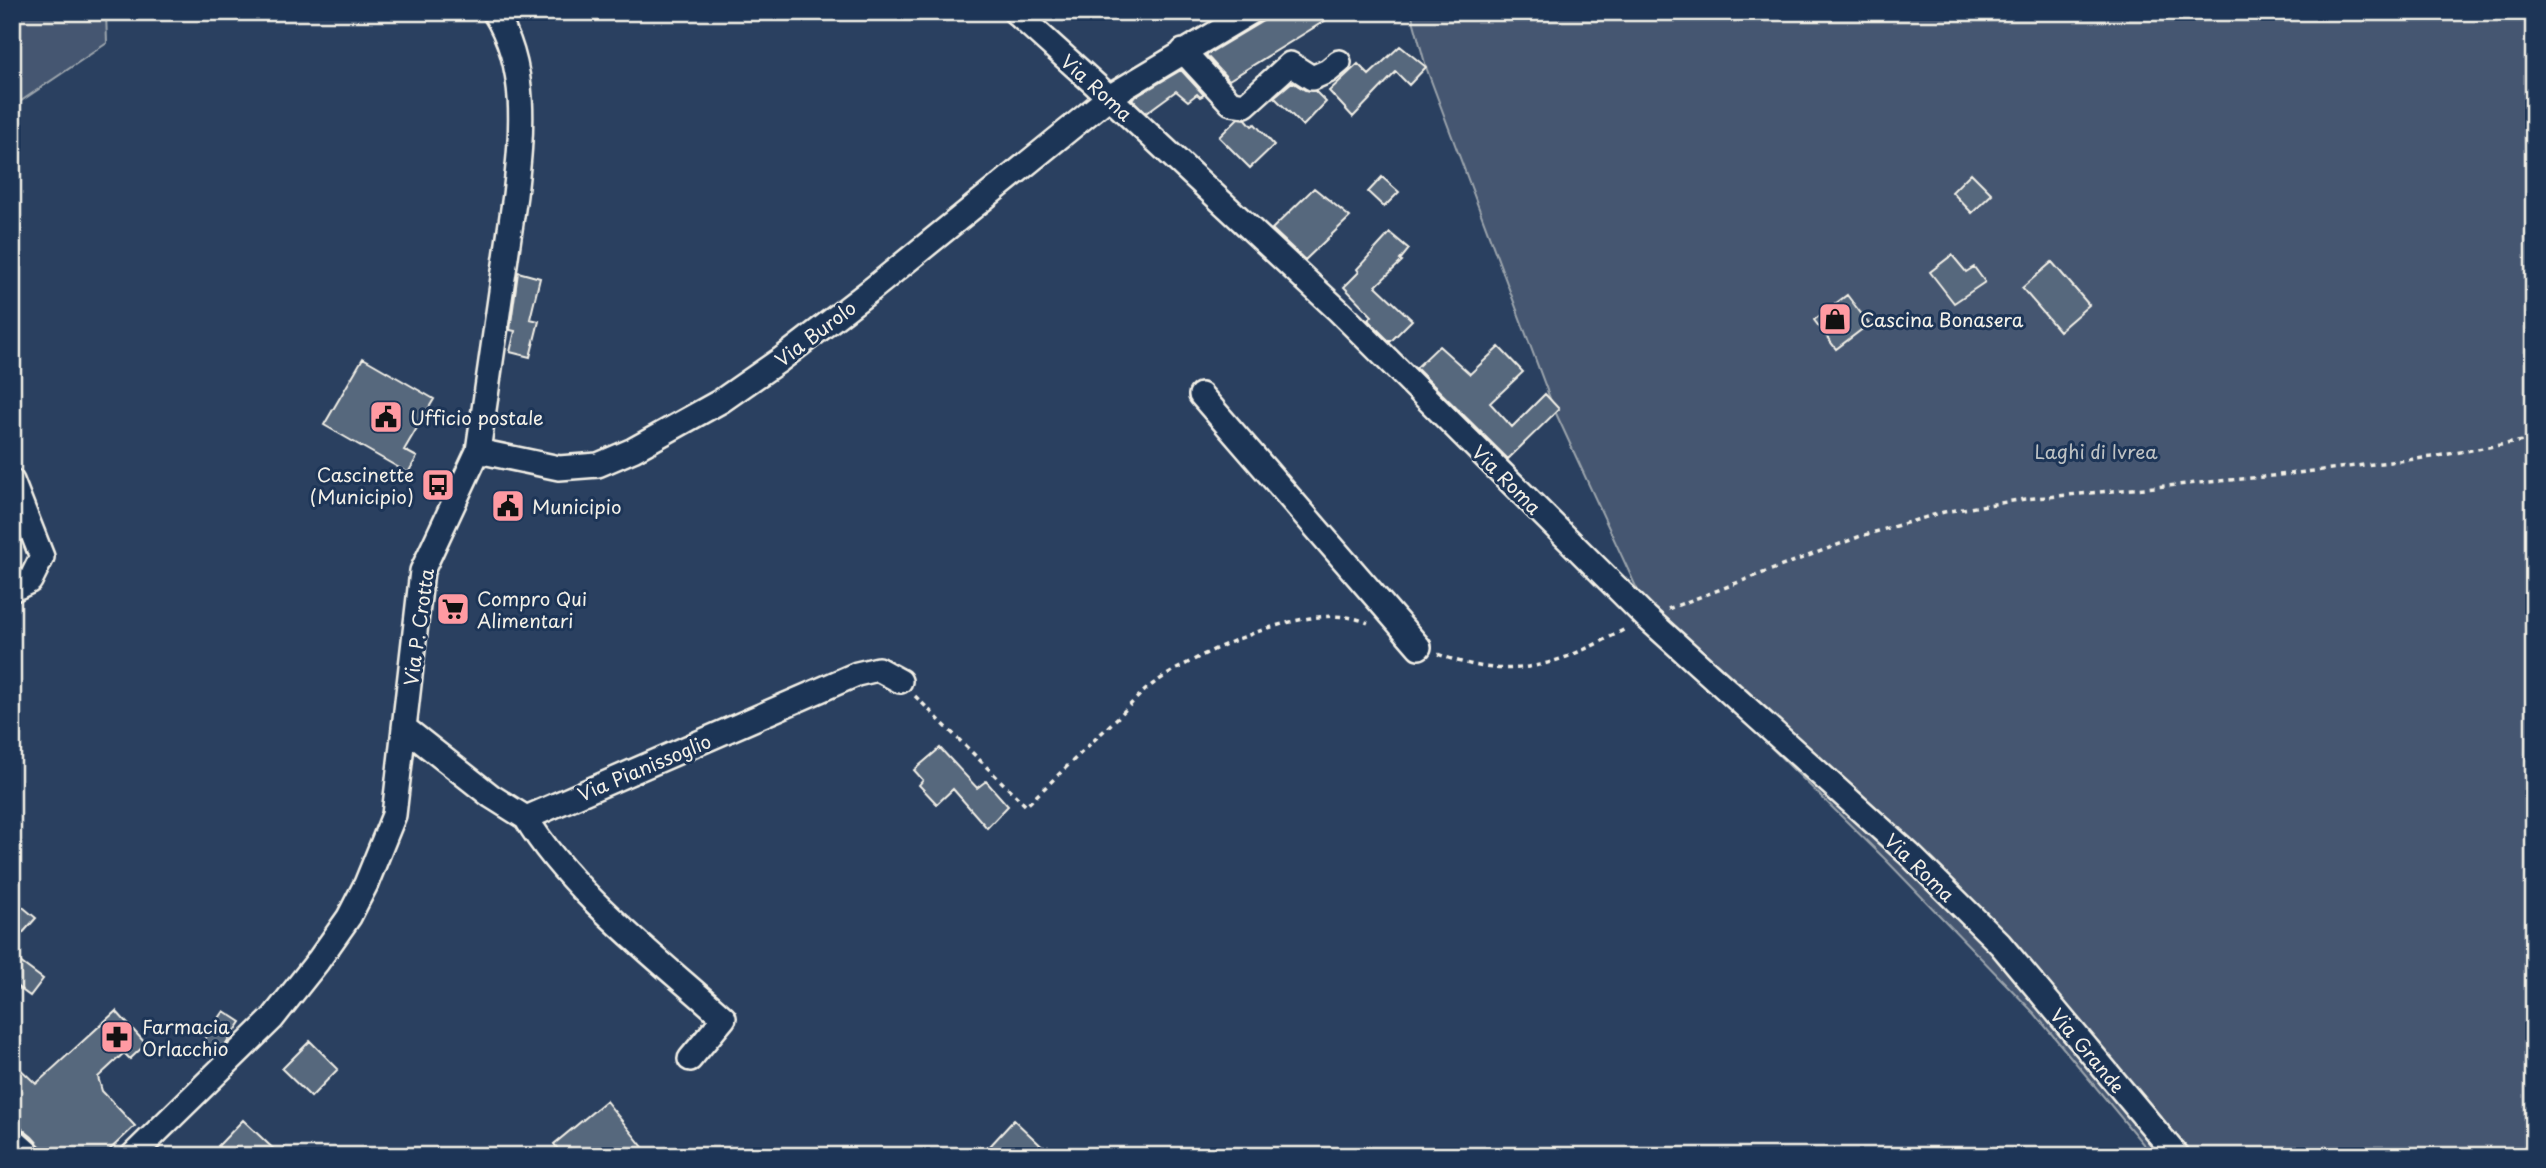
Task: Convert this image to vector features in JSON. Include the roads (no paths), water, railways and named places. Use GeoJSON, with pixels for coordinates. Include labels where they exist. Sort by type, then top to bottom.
{"type":"FeatureCollection","features":[{"type":"Feature","properties":{"kind":"street","name":"Via Roma"},"geometry":{"type":"LineString","coordinates":[[1015,12],[1339,311],[1646,617],[1909,854],[2000,944]]}},
{"type":"Feature","properties":{"kind":"street","name":"Via Burolo"},"geometry":{"type":"LineString","coordinates":[[478,451],[559,468],[598,465],[634,450],[721,401],[780,360],[871,290],[1110,97],[1251,12]]}},
{"type":"Feature","properties":{"kind":"street","name":"Via P. Crotta"},"geometry":{"type":"LineString","coordinates":[[132,1156],[272,1019],[318,961],[349,917],[366,884],[394,815],[406,729],[422,571],[478,451],[520,152],[520,93],[511,46],[498,13]]}},
{"type":"Feature","properties":{"kind":"street"},"geometry":{"type":"LineString","coordinates":[[1183,51],[1231,103],[1245,105],[1290,64],[1312,78],[1328,71],[1339,62]]}},
{"type":"Feature","properties":{"kind":"street"},"geometry":{"type":"LineString","coordinates":[[1201,395],[1419,647]]}},
{"type":"Feature","properties":{"kind":"street"},"geometry":{"type":"LineString","coordinates":[[12,481],[42,557],[30,581],[12,590]]}},
{"type":"Feature","properties":{"kind":"street","name":"Via Pianissoglio"},"geometry":{"type":"LineString","coordinates":[[526,818],[857,674],[877,668],[900,681]]}},
{"type":"Feature","properties":{"kind":"street"},"geometry":{"type":"LineString","coordinates":[[406,729],[491,796],[526,818],[539,839],[572,877],[724,1018],[690,1059]]}},
{"type":"Feature","properties":{"kind":"street","name":"Via Grande"},"geometry":{"type":"LineString","coordinates":[[2000,944],[2176,1156]]}},
{"type":"Feature","properties":{"kind":"street"},"geometry":{"type":"LineString","coordinates":[[12,1139],[31,1156]]}},
{"type":"Feature","properties":{"kind":"place","name":"Cascina Bonasera"},"geometry":{"type":"Point","coordinates":[1835,319]}},
{"type":"Feature","properties":{"kind":"place","name":"Ufficio postale"},"geometry":{"type":"Point","coordinates":[386,417]}},
{"type":"Feature","properties":{"kind":"place","name":"Cascinette (Municipio)"},"geometry":{"type":"Point","coordinates":[438,485]}},
{"type":"Feature","properties":{"kind":"place","name":"Municipio"},"geometry":{"type":"Point","coordinates":[508,506]}},
{"type":"Feature","properties":{"kind":"place","name":"Compro Qui Alimentari"},"geometry":{"type":"Point","coordinates":[453,609]}},
{"type":"Feature","properties":{"kind":"place","name":"Farmacia Orlacchio"},"geometry":{"type":"Point","coordinates":[117,1037]}},
{"type":"Feature","properties":{"kind":"park label","name":"Laghi di Ivrea"},"geometry":{"type":"Point","coordinates":[2096,451]}}]}
